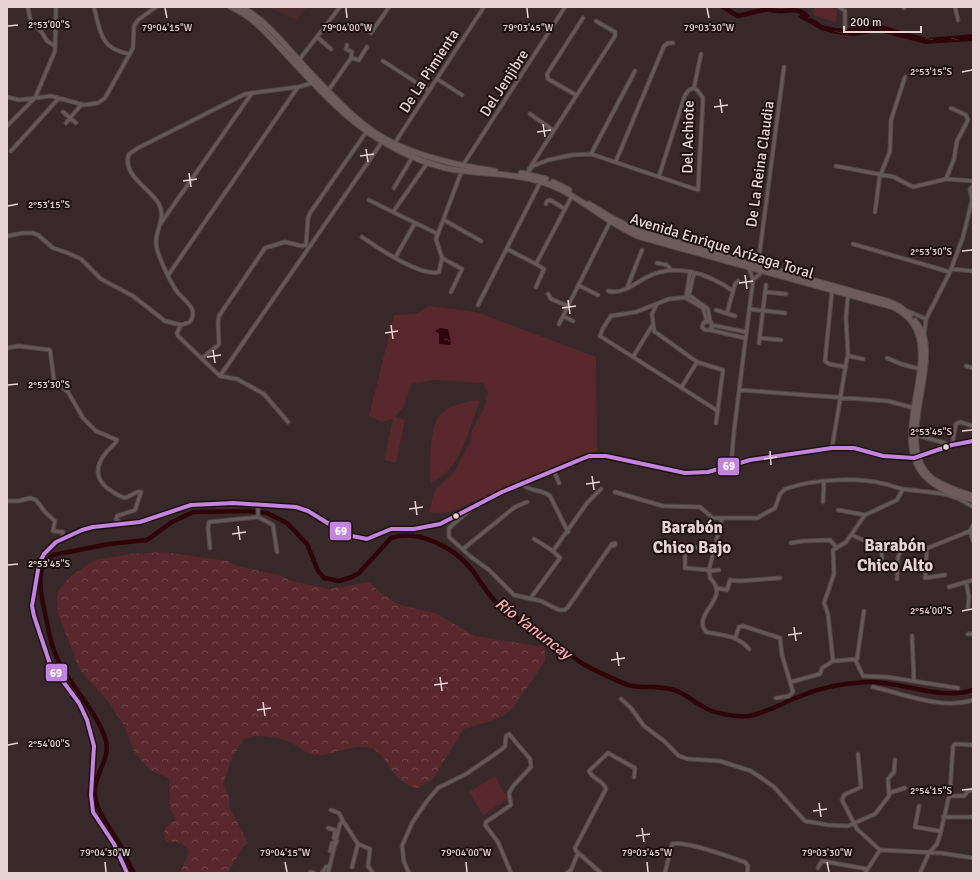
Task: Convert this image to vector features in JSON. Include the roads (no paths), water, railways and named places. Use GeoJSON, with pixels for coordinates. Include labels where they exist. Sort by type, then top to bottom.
{"type":"FeatureCollection","features":[{"type":"Feature","properties":{"kind":"main road","name":"Avenida Enrique Arízaga Toral"},"geometry":{"type":"LineString","coordinates":[[231,7],[253,20],[316,82],[368,127],[393,146],[413,156],[428,162],[464,169],[526,174],[561,185],[611,220],[638,231],[758,265],[893,307],[910,320],[916,328],[921,345],[920,369],[912,432],[919,469],[929,480],[943,490],[973,500]]}},
{"type":"Feature","properties":{"kind":"main road","name":"Avenida Enrique Arízaga Toral"},"geometry":{"type":"LineString","coordinates":[[241,7],[262,22],[299,60],[340,110],[382,142],[464,169]]}},
{"type":"Feature","properties":{"kind":"main road","name":"Avenida Enrique Arízaga Toral"},"geometry":{"type":"LineString","coordinates":[[526,174],[572,196],[640,237],[832,291],[887,301],[905,310],[915,321],[924,338],[924,364],[916,435],[916,457]]}},
{"type":"Feature","properties":{"kind":"main road","name":"Avenida Enrique Arízaga Toral"},"geometry":{"type":"LineString","coordinates":[[965,498],[973,496]]}},
{"type":"Feature","properties":{"kind":"street"},"geometry":{"type":"LineString","coordinates":[[28,7],[30,19],[33,25],[41,31],[46,41],[55,46]]}},
{"type":"Feature","properties":{"kind":"street"},"geometry":{"type":"LineString","coordinates":[[7,126],[35,98],[55,46],[56,7]]}},
{"type":"Feature","properties":{"kind":"street"},"geometry":{"type":"LineString","coordinates":[[94,7],[106,44],[118,53],[130,54]]}},
{"type":"Feature","properties":{"kind":"street"},"geometry":{"type":"LineString","coordinates":[[8,99],[18,100],[51,96],[81,105],[92,105],[105,98],[133,48],[134,26],[138,20],[156,7]]}},
{"type":"Feature","properties":{"kind":"street"},"geometry":{"type":"LineString","coordinates":[[299,60],[340,7]]}},
{"type":"Feature","properties":{"kind":"street"},"geometry":{"type":"LineString","coordinates":[[371,33],[389,7]]}},
{"type":"Feature","properties":{"kind":"street","name":"De La Pimienta"},"geometry":{"type":"LineString","coordinates":[[393,146],[428,90],[437,79],[484,7]]}},
{"type":"Feature","properties":{"kind":"street","name":"Del Jenjibre"},"geometry":{"type":"LineString","coordinates":[[438,234],[468,158],[565,7]]}},
{"type":"Feature","properties":{"kind":"street"},"geometry":{"type":"LineString","coordinates":[[839,7],[845,11],[845,28]]}},
{"type":"Feature","properties":{"kind":"street"},"geometry":{"type":"LineString","coordinates":[[955,7],[958,20]]}},
{"type":"Feature","properties":{"kind":"street"},"geometry":{"type":"LineString","coordinates":[[576,95],[548,79],[547,74],[584,18]]}},
{"type":"Feature","properties":{"kind":"street"},"geometry":{"type":"LineString","coordinates":[[526,174],[615,36],[615,32],[596,21]]}},
{"type":"Feature","properties":{"kind":"street"},"geometry":{"type":"LineString","coordinates":[[317,37],[331,49]]}},
{"type":"Feature","properties":{"kind":"street"},"geometry":{"type":"LineString","coordinates":[[616,161],[664,46],[668,42],[674,44]]}},
{"type":"Feature","properties":{"kind":"street"},"geometry":{"type":"LineString","coordinates":[[328,91],[351,58],[352,54],[346,49],[347,45]]}},
{"type":"Feature","properties":{"kind":"street"},"geometry":{"type":"LineString","coordinates":[[351,58],[359,60],[367,47]]}},
{"type":"Feature","properties":{"kind":"street"},"geometry":{"type":"LineString","coordinates":[[694,88],[701,54]]}},
{"type":"Feature","properties":{"kind":"street"},"geometry":{"type":"LineString","coordinates":[[383,61],[428,90]]}},
{"type":"Feature","properties":{"kind":"street","name":"De La Reina Claudia"},"geometry":{"type":"LineString","coordinates":[[758,265],[784,66]]}},
{"type":"Feature","properties":{"kind":"street"},"geometry":{"type":"LineString","coordinates":[[591,154],[635,71]]}},
{"type":"Feature","properties":{"kind":"street"},"geometry":{"type":"LineString","coordinates":[[875,212],[881,174],[890,151],[891,120],[905,77]]}},
{"type":"Feature","properties":{"kind":"street"},"geometry":{"type":"LineString","coordinates":[[437,79],[462,95]]}},
{"type":"Feature","properties":{"kind":"street"},"geometry":{"type":"LineString","coordinates":[[288,422],[260,391],[237,379],[220,376],[203,358],[178,336],[177,333],[181,326],[192,320],[192,310],[178,292],[157,249],[162,223],[161,210],[158,204],[130,169],[128,161],[129,154],[138,148],[242,95],[298,87],[316,82]]}},
{"type":"Feature","properties":{"kind":"street"},"geometry":{"type":"LineString","coordinates":[[169,274],[298,87]]}},
{"type":"Feature","properties":{"kind":"street","name":"Del Achiote"},"geometry":{"type":"LineString","coordinates":[[694,88],[703,98],[698,190],[659,176],[685,95],[689,90],[694,88]]}},
{"type":"Feature","properties":{"kind":"street"},"geometry":{"type":"LineString","coordinates":[[162,223],[252,93]]}},
{"type":"Feature","properties":{"kind":"street"},"geometry":{"type":"LineString","coordinates":[[11,151],[59,98]]}},
{"type":"Feature","properties":{"kind":"street"},"geometry":{"type":"LineString","coordinates":[[66,123],[81,105]]}},
{"type":"Feature","properties":{"kind":"street"},"geometry":{"type":"LineString","coordinates":[[946,179],[954,159],[957,141],[968,120],[966,115],[951,108]]}},
{"type":"Feature","properties":{"kind":"street"},"geometry":{"type":"LineString","coordinates":[[63,112],[76,123]]}},
{"type":"Feature","properties":{"kind":"street"},"geometry":{"type":"LineString","coordinates":[[530,114],[553,130]]}},
{"type":"Feature","properties":{"kind":"street"},"geometry":{"type":"LineString","coordinates":[[203,358],[209,350],[217,347],[219,344],[219,316],[265,248],[285,242],[302,246],[306,245],[308,218],[310,213],[367,131]]}},
{"type":"Feature","properties":{"kind":"street"},"geometry":{"type":"LineString","coordinates":[[220,376],[382,142]]}},
{"type":"Feature","properties":{"kind":"street"},"geometry":{"type":"LineString","coordinates":[[526,174],[548,160],[572,155],[591,154],[659,176]]}},
{"type":"Feature","properties":{"kind":"street"},"geometry":{"type":"LineString","coordinates":[[394,188],[413,156]]}},
{"type":"Feature","properties":{"kind":"street"},"geometry":{"type":"LineString","coordinates":[[393,212],[428,162]]}},
{"type":"Feature","properties":{"kind":"street"},"geometry":{"type":"LineString","coordinates":[[836,166],[894,177],[913,187],[946,179],[973,180]]}},
{"type":"Feature","properties":{"kind":"street"},"geometry":{"type":"LineString","coordinates":[[478,305],[541,181]]}},
{"type":"Feature","properties":{"kind":"street"},"geometry":{"type":"LineString","coordinates":[[924,338],[926,319],[951,270],[968,218],[972,200],[970,189],[973,186]]}},
{"type":"Feature","properties":{"kind":"street"},"geometry":{"type":"LineString","coordinates":[[536,264],[572,196]]}},
{"type":"Feature","properties":{"kind":"street"},"geometry":{"type":"LineString","coordinates":[[362,238],[412,267],[438,272],[440,270],[442,258],[436,242],[438,234],[369,200]]}},
{"type":"Feature","properties":{"kind":"street"},"geometry":{"type":"LineString","coordinates":[[546,204],[547,201],[550,200],[565,209]]}},
{"type":"Feature","properties":{"kind":"street"},"geometry":{"type":"LineString","coordinates":[[968,218],[973,221]]}},
{"type":"Feature","properties":{"kind":"street"},"geometry":{"type":"LineString","coordinates":[[444,220],[481,241]]}},
{"type":"Feature","properties":{"kind":"street"},"geometry":{"type":"LineString","coordinates":[[559,324],[611,220]]}},
{"type":"Feature","properties":{"kind":"street"},"geometry":{"type":"LineString","coordinates":[[395,258],[415,223]]}},
{"type":"Feature","properties":{"kind":"street"},"geometry":{"type":"LineString","coordinates":[[7,236],[23,233],[33,233],[38,235],[53,248],[76,256],[101,279],[133,296],[165,321],[181,326]]}},
{"type":"Feature","properties":{"kind":"street"},"geometry":{"type":"LineString","coordinates":[[853,244],[951,270],[973,272]]}},
{"type":"Feature","properties":{"kind":"street"},"geometry":{"type":"LineString","coordinates":[[507,249],[544,269],[536,287]]}},
{"type":"Feature","properties":{"kind":"street"},"geometry":{"type":"LineString","coordinates":[[627,288],[642,250]]}},
{"type":"Feature","properties":{"kind":"street"},"geometry":{"type":"LineString","coordinates":[[442,258],[462,269],[451,292]]}},
{"type":"Feature","properties":{"kind":"street"},"geometry":{"type":"LineString","coordinates":[[657,263],[667,264],[672,270]]}},
{"type":"Feature","properties":{"kind":"street"},"geometry":{"type":"LineString","coordinates":[[731,466],[748,309],[753,280],[749,268]]}},
{"type":"Feature","properties":{"kind":"street"},"geometry":{"type":"LineString","coordinates":[[608,291],[616,292],[656,273],[672,270],[692,273],[713,279],[733,291]]}},
{"type":"Feature","properties":{"kind":"street"},"geometry":{"type":"LineString","coordinates":[[753,280],[762,272]]}},
{"type":"Feature","properties":{"kind":"street"},"geometry":{"type":"LineString","coordinates":[[688,297],[692,273]]}},
{"type":"Feature","properties":{"kind":"street"},"geometry":{"type":"LineString","coordinates":[[727,313],[733,291],[738,281]]}},
{"type":"Feature","properties":{"kind":"street"},"geometry":{"type":"LineString","coordinates":[[578,285],[598,295]]}},
{"type":"Feature","properties":{"kind":"street"},"geometry":{"type":"LineString","coordinates":[[759,343],[766,285]]}},
{"type":"Feature","properties":{"kind":"street"},"geometry":{"type":"LineString","coordinates":[[832,291],[825,361],[829,364],[846,367]]}},
{"type":"Feature","properties":{"kind":"street"},"geometry":{"type":"LineString","coordinates":[[765,292],[786,294]]}},
{"type":"Feature","properties":{"kind":"street"},"geometry":{"type":"LineString","coordinates":[[548,294],[551,298],[568,306]]}},
{"type":"Feature","properties":{"kind":"street"},"geometry":{"type":"LineString","coordinates":[[832,448],[848,356],[846,317],[852,294]]}},
{"type":"Feature","properties":{"kind":"street"},"geometry":{"type":"LineString","coordinates":[[710,330],[710,322],[703,308],[688,297],[669,299],[636,312],[611,316],[600,334],[602,339],[718,410]]}},
{"type":"Feature","properties":{"kind":"street"},"geometry":{"type":"LineString","coordinates":[[633,357],[652,326],[653,310],[659,302]]}},
{"type":"Feature","properties":{"kind":"street"},"geometry":{"type":"LineString","coordinates":[[748,309],[785,313]]}},
{"type":"Feature","properties":{"kind":"street"},"geometry":{"type":"LineString","coordinates":[[716,310],[735,316]]}},
{"type":"Feature","properties":{"kind":"street"},"geometry":{"type":"LineString","coordinates":[[905,310],[926,319]]}},
{"type":"Feature","properties":{"kind":"street"},"geometry":{"type":"LineString","coordinates":[[563,316],[573,321]]}},
{"type":"Feature","properties":{"kind":"street"},"geometry":{"type":"LineString","coordinates":[[745,338],[710,330],[706,331],[702,328],[702,324],[710,322],[746,332]]}},
{"type":"Feature","properties":{"kind":"street"},"geometry":{"type":"LineString","coordinates":[[652,326],[654,331],[697,362],[723,370],[716,424]]}},
{"type":"Feature","properties":{"kind":"street"},"geometry":{"type":"LineString","coordinates":[[760,338],[781,340]]}},
{"type":"Feature","properties":{"kind":"street"},"geometry":{"type":"LineString","coordinates":[[7,348],[19,346],[50,350],[54,380],[56,383],[68,392],[83,418],[96,431],[117,440],[100,461],[97,472],[101,482],[123,498],[128,498],[135,493],[141,492],[136,510],[118,515],[116,517],[123,524]]}},
{"type":"Feature","properties":{"kind":"street"},"geometry":{"type":"LineString","coordinates":[[848,356],[863,359]]}},
{"type":"Feature","properties":{"kind":"street"},"geometry":{"type":"LineString","coordinates":[[887,358],[901,364],[920,369]]}},
{"type":"Feature","properties":{"kind":"street"},"geometry":{"type":"LineString","coordinates":[[681,388],[697,362]]}},
{"type":"Feature","properties":{"kind":"street"},"geometry":{"type":"LineString","coordinates":[[966,366],[973,368]]}},
{"type":"Feature","properties":{"kind":"street"},"geometry":{"type":"LineString","coordinates":[[739,390],[888,401],[914,408]]}},
{"type":"Feature","properties":{"kind":"street"},"geometry":{"type":"LineString","coordinates":[[950,446],[956,424],[960,422],[973,426]]}},
{"type":"Feature","properties":{"kind":"street"},"geometry":{"type":"LineString","coordinates":[[916,435],[945,443],[950,446]]}},
{"type":"Feature","properties":{"kind":"street"},"geometry":{"type":"LineString","coordinates":[[127,873],[114,844],[93,812],[91,795],[94,746],[87,720],[78,703],[50,664],[32,606],[39,564],[44,554],[62,538],[93,527],[150,519],[191,505],[233,503],[258,507],[273,504],[296,507],[308,511],[347,535],[361,539],[376,536],[391,529],[430,527],[456,517],[473,507],[522,484],[584,458],[595,455],[685,473],[708,472],[750,460],[832,448],[854,448],[883,456],[916,457],[950,446],[973,441]]}},
{"type":"Feature","properties":{"kind":"street"},"geometry":{"type":"LineString","coordinates":[[554,471],[559,484]]}},
{"type":"Feature","properties":{"kind":"street"},"geometry":{"type":"LineString","coordinates":[[615,492],[663,506],[700,507],[710,518],[757,518],[777,506],[780,494],[785,489],[824,482],[861,481],[885,484],[903,489],[965,498],[973,507]]}},
{"type":"Feature","properties":{"kind":"street"},"geometry":{"type":"LineString","coordinates":[[823,502],[824,482]]}},
{"type":"Feature","properties":{"kind":"street"},"geometry":{"type":"LineString","coordinates":[[522,484],[527,488],[547,493],[550,496],[568,532]]}},
{"type":"Feature","properties":{"kind":"street"},"geometry":{"type":"LineString","coordinates":[[553,551],[568,532],[587,503],[602,489]]}},
{"type":"Feature","properties":{"kind":"street"},"geometry":{"type":"LineString","coordinates":[[833,661],[828,614],[824,603],[834,574],[832,555],[836,547],[846,542],[852,535],[865,515],[897,500],[903,489]]}},
{"type":"Feature","properties":{"kind":"street"},"geometry":{"type":"LineString","coordinates":[[7,501],[19,501],[30,498],[36,500],[45,512],[55,521],[54,531],[63,532],[62,538]]}},
{"type":"Feature","properties":{"kind":"street"},"geometry":{"type":"LineString","coordinates":[[463,549],[515,507],[527,502]]}},
{"type":"Feature","properties":{"kind":"street"},"geometry":{"type":"LineString","coordinates":[[258,507],[258,516]]}},
{"type":"Feature","properties":{"kind":"street"},"geometry":{"type":"LineString","coordinates":[[473,507],[449,528],[449,537],[489,570],[511,593],[544,602],[559,610],[565,610],[611,546]]}},
{"type":"Feature","properties":{"kind":"street"},"geometry":{"type":"LineString","coordinates":[[838,510],[865,515]]}},
{"type":"Feature","properties":{"kind":"street"},"geometry":{"type":"LineString","coordinates":[[210,548],[208,528],[209,522],[258,516],[273,525],[277,552]]}},
{"type":"Feature","properties":{"kind":"street"},"geometry":{"type":"LineString","coordinates":[[722,518],[708,571],[710,578],[715,583],[717,588],[714,601],[703,617],[704,630],[735,638],[749,649]]}},
{"type":"Feature","properties":{"kind":"street"},"geometry":{"type":"LineString","coordinates":[[897,578],[898,557],[901,548],[905,546],[919,550],[927,548],[970,531],[973,526]]}},
{"type":"Feature","properties":{"kind":"street"},"geometry":{"type":"LineString","coordinates":[[970,531],[973,541]]}},
{"type":"Feature","properties":{"kind":"street"},"geometry":{"type":"LineString","coordinates":[[852,535],[865,541],[881,542],[882,558]]}},
{"type":"Feature","properties":{"kind":"street"},"geometry":{"type":"LineString","coordinates":[[530,599],[559,559],[559,556],[553,551],[534,539]]}},
{"type":"Feature","properties":{"kind":"street"},"geometry":{"type":"LineString","coordinates":[[791,543],[830,540],[836,547]]}},
{"type":"Feature","properties":{"kind":"street"},"geometry":{"type":"LineString","coordinates":[[714,548],[696,548],[689,545],[686,550],[685,568],[708,571],[719,570]]}},
{"type":"Feature","properties":{"kind":"street"},"geometry":{"type":"LineString","coordinates":[[927,548],[924,578],[945,575]]}},
{"type":"Feature","properties":{"kind":"street"},"geometry":{"type":"LineString","coordinates":[[717,588],[727,590],[730,580],[739,581],[780,578]]}},
{"type":"Feature","properties":{"kind":"street"},"geometry":{"type":"LineString","coordinates":[[949,587],[973,580]]}},
{"type":"Feature","properties":{"kind":"street"},"geometry":{"type":"LineString","coordinates":[[966,582],[969,601],[968,607]]}},
{"type":"Feature","properties":{"kind":"street"},"geometry":{"type":"LineString","coordinates":[[855,659],[857,658],[864,611]]}},
{"type":"Feature","properties":{"kind":"street"},"geometry":{"type":"LineString","coordinates":[[735,638],[739,627],[743,626],[780,638],[782,655],[791,682],[793,694],[776,698]]}},
{"type":"Feature","properties":{"kind":"street"},"geometry":{"type":"LineString","coordinates":[[968,634],[973,634]]}},
{"type":"Feature","properties":{"kind":"street"},"geometry":{"type":"LineString","coordinates":[[912,636],[914,681]]}},
{"type":"Feature","properties":{"kind":"street"},"geometry":{"type":"LineString","coordinates":[[791,682],[820,674],[822,668],[833,661],[855,659]]}},
{"type":"Feature","properties":{"kind":"street"},"geometry":{"type":"LineString","coordinates":[[855,659],[863,676],[887,677],[958,688]]}},
{"type":"Feature","properties":{"kind":"street"},"geometry":{"type":"LineString","coordinates":[[873,687],[935,702],[957,703],[973,700]]}},
{"type":"Feature","properties":{"kind":"street"},"geometry":{"type":"LineString","coordinates":[[621,699],[631,708],[644,726],[664,741],[679,756],[688,759],[720,761],[751,771],[775,788],[805,820],[838,826],[853,824],[875,814],[888,799],[888,779],[894,772],[895,760]]}},
{"type":"Feature","properties":{"kind":"street"},"geometry":{"type":"LineString","coordinates":[[409,873],[404,862],[402,846],[412,824],[427,801],[438,788],[466,774],[501,750],[505,746],[506,736],[510,734],[530,759],[531,767],[514,785],[510,793],[510,805],[485,824],[498,842],[511,873]]}},
{"type":"Feature","properties":{"kind":"street"},"geometry":{"type":"LineString","coordinates":[[920,873],[929,853],[939,840],[949,796],[953,746],[955,744],[973,745]]}},
{"type":"Feature","properties":{"kind":"street"},"geometry":{"type":"LineString","coordinates":[[601,873],[578,853],[576,845],[606,789],[603,783],[590,774],[590,770],[608,754],[635,768],[634,777]]}},
{"type":"Feature","properties":{"kind":"street"},"geometry":{"type":"LineString","coordinates":[[858,754],[862,787],[842,797],[853,824],[880,850],[929,853],[973,858]]}},
{"type":"Feature","properties":{"kind":"street"},"geometry":{"type":"LineString","coordinates":[[889,793],[905,788]]}},
{"type":"Feature","properties":{"kind":"street"},"geometry":{"type":"LineString","coordinates":[[949,796],[964,796],[968,791],[973,790]]}},
{"type":"Feature","properties":{"kind":"street"},"geometry":{"type":"LineString","coordinates":[[919,806],[915,827],[940,831]]}},
{"type":"Feature","properties":{"kind":"street"},"geometry":{"type":"LineString","coordinates":[[331,810],[340,813],[343,821],[358,844],[370,849],[368,866],[373,873]]}},
{"type":"Feature","properties":{"kind":"street"},"geometry":{"type":"LineString","coordinates":[[943,817],[973,817]]}},
{"type":"Feature","properties":{"kind":"street"},"geometry":{"type":"LineString","coordinates":[[328,873],[337,842],[340,824],[343,821]]}},
{"type":"Feature","properties":{"kind":"street"},"geometry":{"type":"LineString","coordinates":[[328,828],[334,830],[334,838],[337,842]]}},
{"type":"Feature","properties":{"kind":"street"},"geometry":{"type":"LineString","coordinates":[[330,851],[332,843],[337,842]]}},
{"type":"Feature","properties":{"kind":"street"},"geometry":{"type":"LineString","coordinates":[[665,873],[670,848],[673,843],[696,847],[745,862],[748,866],[747,873]]}},
{"type":"Feature","properties":{"kind":"street"},"geometry":{"type":"LineString","coordinates":[[352,867],[358,844]]}},
{"type":"Feature","properties":{"kind":"street"},"geometry":{"type":"LineString","coordinates":[[818,868],[822,860],[866,871],[880,850]]}},
{"type":"Feature","properties":{"kind":"street"},"geometry":{"type":"LineString","coordinates":[[567,873],[571,870],[578,853]]}},
{"type":"Feature","properties":{"kind":"street"},"geometry":{"type":"LineString","coordinates":[[322,873],[326,867],[330,866]]}},
{"type":"Feature","properties":{"kind":"street"},"geometry":{"type":"LineString","coordinates":[[310,872],[314,873]]}},
{"type":"Feature","properties":{"kind":"water"},"geometry":{"type":"Polygon","coordinates":[[[803,11],[822,25],[836,28],[851,28],[877,24],[927,38],[973,34],[973,41],[926,44],[879,32],[853,36],[836,34],[821,30],[798,17],[803,11]]]}},
{"type":"Feature","properties":{"kind":"water"},"geometry":{"type":"Polygon","coordinates":[[[440,328],[448,329],[451,342],[450,345],[439,344],[439,334],[435,331],[440,328]]]}},
{"type":"Feature","properties":{"kind":"waterway"},"geometry":{"type":"LineString","coordinates":[[723,7],[738,16],[768,9],[773,11],[793,10],[802,12],[806,15]]}},
{"type":"Feature","properties":{"kind":"waterway","name":"Río Yanuncay"},"geometry":{"type":"LineString","coordinates":[[134,873],[122,848],[104,820],[97,804],[95,788],[105,759],[107,747],[106,741],[103,732],[87,704],[62,668],[54,652],[43,604],[40,577],[44,564],[53,555],[109,544],[147,540],[172,522],[193,512],[250,511],[267,513],[287,523],[307,544],[318,571],[324,578],[339,581],[359,573],[391,538],[413,536],[436,542],[456,554],[465,562],[488,593],[500,606],[562,647],[581,663],[608,677],[628,685],[637,687],[664,688],[678,691],[707,709],[718,713],[737,716],[756,715],[814,691],[832,686],[867,682],[894,684],[947,693],[960,693],[973,690]]}},
{"type":"Feature","properties":{"kind":"district","name":"Barabón Chico Bajo"},"geometry":{"type":"Point","coordinates":[692,537]}},
{"type":"Feature","properties":{"kind":"district","name":"Barabón Chico Alto"},"geometry":{"type":"Point","coordinates":[895,555]}}]}
